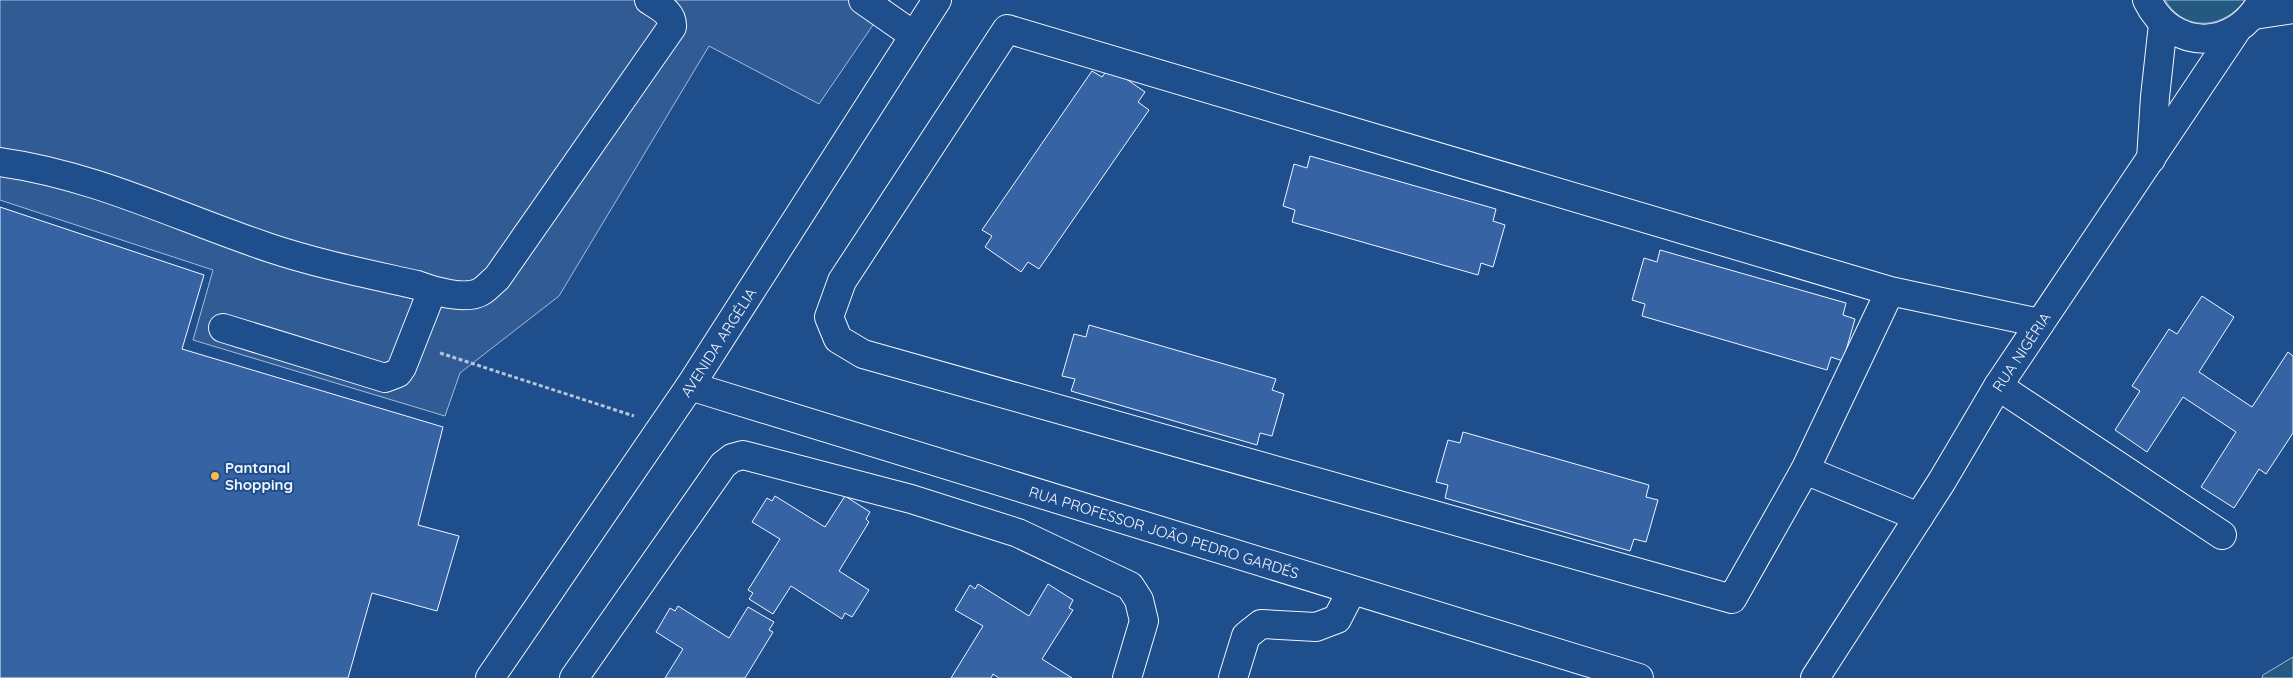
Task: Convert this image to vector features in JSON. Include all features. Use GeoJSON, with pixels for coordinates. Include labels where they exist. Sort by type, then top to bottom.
{"type":"FeatureCollection","features":[{"type":"Feature","properties":{"kind":"street"},"geometry":{"type":"LineString","coordinates":[[0,162],[48,170],[159,206],[271,248],[417,285],[432,291],[463,295],[480,292],[497,278],[672,27],[673,21],[668,13],[649,0]]}},
{"type":"Feature","properties":{"kind":"street"},"geometry":{"type":"LineString","coordinates":[[863,0],[913,35]]}},
{"type":"Feature","properties":{"kind":"street","name":"AVENIDA ARGÉLIA"},"geometry":{"type":"LineString","coordinates":[[490,678],[690,386],[937,0]]}},
{"type":"Feature","properties":{"kind":"street"},"geometry":{"type":"LineString","coordinates":[[2147,0],[2163,24],[2186,37],[2212,40],[2251,15],[2293,9]]}},
{"type":"Feature","properties":{"kind":"street","name":"RUA NIGÉRIA"},"geometry":{"type":"LineString","coordinates":[[1815,678],[1919,517],[1998,386],[2251,15]]}},
{"type":"Feature","properties":{"kind":"street"},"geometry":{"type":"LineString","coordinates":[[2151,160],[2155,97],[2163,24]]}},
{"type":"Feature","properties":{"kind":"street"},"geometry":{"type":"LineString","coordinates":[[1890,291],[1806,470],[1732,599],[863,354],[838,339],[829,317],[842,281],[1007,29],[1890,291],[2040,323]]}},
{"type":"Feature","properties":{"kind":"street"},"geometry":{"type":"LineString","coordinates":[[223,328],[385,378],[398,373],[432,291]]}},
{"type":"Feature","properties":{"kind":"street","name":"RUA PROFESSOR JOÃO PEDRO GARDÉS"},"geometry":{"type":"LineString","coordinates":[[690,386],[1639,678]]}},
{"type":"Feature","properties":{"kind":"street"},"geometry":{"type":"LineString","coordinates":[[1998,386],[2222,536]]}},
{"type":"Feature","properties":{"kind":"street"},"geometry":{"type":"LineString","coordinates":[[574,678],[723,465],[732,458],[743,455],[911,498],[1018,533],[1130,586],[1139,600],[1144,621],[1127,678]]}},
{"type":"Feature","properties":{"kind":"street"},"geometry":{"type":"LineString","coordinates":[[1806,470],[1919,517]]}},
{"type":"Feature","properties":{"kind":"street"},"geometry":{"type":"LineString","coordinates":[[1234,678],[1246,636],[1261,624],[1316,626],[1337,619],[1352,590]]}},
{"type":"Feature","properties":{"kind":"path"},"geometry":{"type":"LineString","coordinates":[[411,344],[663,425]]}},
{"type":"Feature","properties":{"kind":"shaded area"},"geometry":{"type":"Polygon","coordinates":[[[0,0],[890,0],[819,104],[709,46],[559,296],[460,373],[445,416],[193,340],[213,270],[0,200],[0,0]]]}},
{"type":"Feature","properties":{"kind":"shaded area"},"geometry":{"type":"Polygon","coordinates":[[[2165,0],[2245,0],[2226,17],[2205,23],[2183,18],[2173,11],[2165,0]]]}},
{"type":"Feature","properties":{"kind":"shaded area"},"geometry":{"type":"Polygon","coordinates":[[[2293,657],[2293,678],[2262,678],[2263,675],[2293,657]]]}},
{"type":"Feature","properties":{"kind":"building"},"geometry":{"type":"Polygon","coordinates":[[[1109,67],[1145,92],[1138,102],[1149,110],[1039,269],[1028,262],[1021,272],[985,247],[992,236],[982,230],[1092,71],[1102,77],[1109,67]]]}},
{"type":"Feature","properties":{"kind":"building"},"geometry":{"type":"Polygon","coordinates":[[[1310,156],[1496,209],[1493,221],[1505,225],[1493,267],[1481,263],[1478,275],[1292,222],[1295,210],[1283,206],[1294,164],[1307,168],[1310,156]]]}},
{"type":"Feature","properties":{"kind":"building","name":"Pantanal Shopping"},"geometry":{"type":"Polygon","coordinates":[[[0,207],[204,275],[182,349],[443,427],[418,525],[459,536],[437,611],[372,593],[348,678],[0,678],[0,207]]]}},
{"type":"Feature","properties":{"kind":"building"},"geometry":{"type":"Polygon","coordinates":[[[1660,250],[1846,303],[1843,315],[1855,319],[1843,361],[1831,357],[1827,370],[1642,316],[1645,304],[1632,300],[1644,258],[1657,262],[1660,250]]]}},
{"type":"Feature","properties":{"kind":"building"},"geometry":{"type":"Polygon","coordinates":[[[2202,296],[2234,317],[2199,372],[2252,407],[2288,352],[2293,356],[2293,433],[2266,474],[2259,469],[2234,508],[2201,487],[2236,432],[2183,397],[2147,452],[2115,430],[2140,391],[2132,386],[2169,329],[2177,334],[2202,296]]]}},
{"type":"Feature","properties":{"kind":"building"},"geometry":{"type":"Polygon","coordinates":[[[1089,325],[1276,379],[1272,390],[1284,394],[1272,436],[1260,433],[1257,445],[1071,391],[1075,379],[1062,376],[1074,334],[1086,337],[1089,325]]]}},
{"type":"Feature","properties":{"kind":"building"},"geometry":{"type":"Polygon","coordinates":[[[1463,432],[1649,485],[1646,497],[1658,500],[1646,542],[1634,539],[1630,551],[1445,498],[1448,485],[1436,482],[1448,440],[1460,443],[1463,432]]]}},
{"type":"Feature","properties":{"kind":"building"},"geometry":{"type":"Polygon","coordinates":[[[775,496],[825,527],[845,496],[870,512],[866,519],[869,522],[839,571],[869,590],[852,617],[845,613],[842,619],[791,586],[773,614],[749,599],[753,593],[748,590],[780,539],[752,522],[767,498],[772,501],[775,496]]]}},
{"type":"Feature","properties":{"kind":"building"},"geometry":{"type":"Polygon","coordinates":[[[978,584],[1029,616],[1048,584],[1073,600],[1069,608],[1073,610],[1042,659],[1072,678],[999,678],[993,674],[991,678],[951,678],[983,626],[955,610],[970,585],[975,589],[978,584]]]}},
{"type":"Feature","properties":{"kind":"building"},"geometry":{"type":"Polygon","coordinates":[[[678,606],[729,638],[748,607],[774,622],[769,630],[773,632],[745,678],[665,678],[683,649],[656,632],[670,608],[675,611],[678,606]]]}},
{"type":"Feature","properties":{"kind":"place","name":"Pantanal Shopping"},"geometry":{"type":"Point","coordinates":[215,476]}}]}
